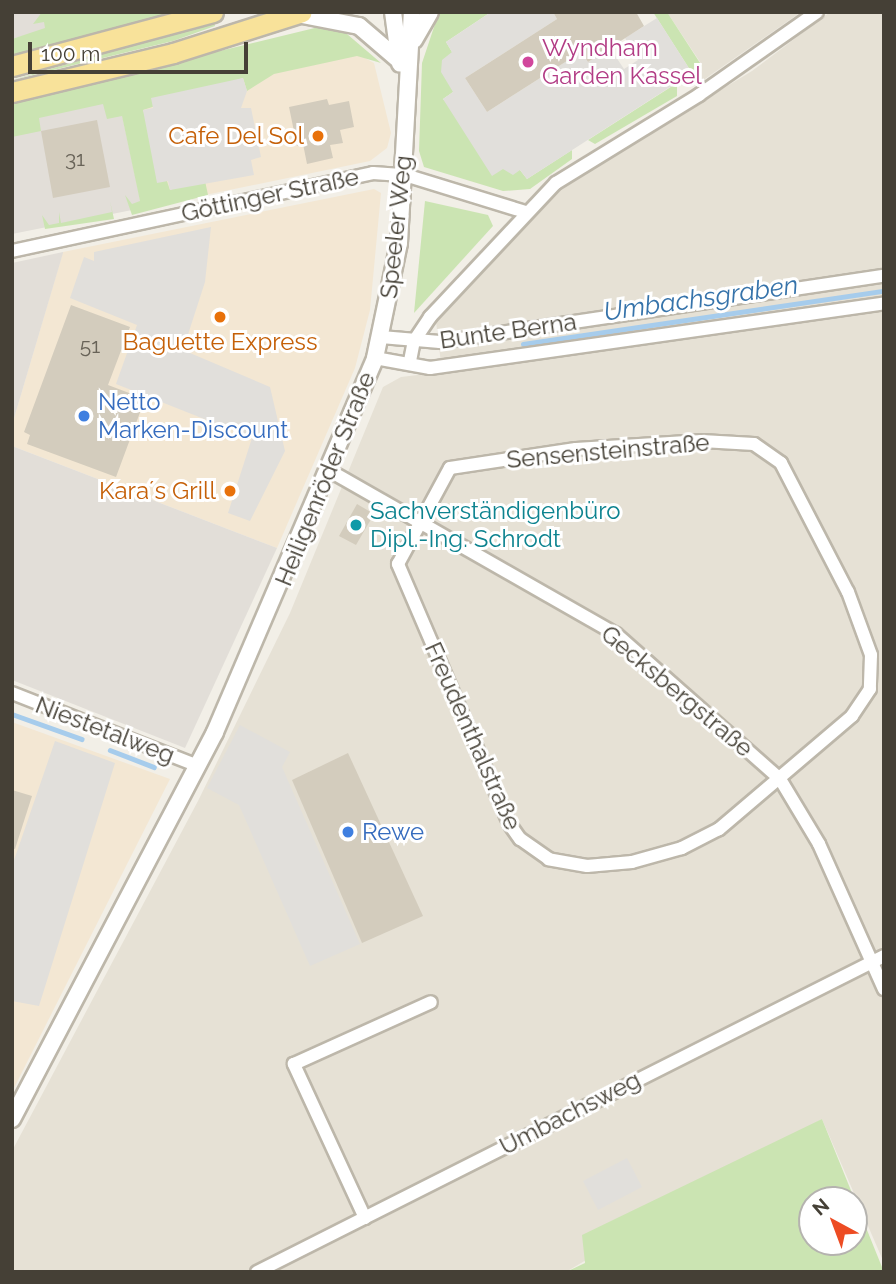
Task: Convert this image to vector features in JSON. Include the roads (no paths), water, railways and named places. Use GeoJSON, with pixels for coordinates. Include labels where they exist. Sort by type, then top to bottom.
{"type":"FeatureCollection","features":[{"type":"Feature","properties":{"kind":"main road"},"geometry":{"type":"LineString","coordinates":[[12,66],[213,12]]}},
{"type":"Feature","properties":{"kind":"main road"},"geometry":{"type":"LineString","coordinates":[[12,92],[173,53],[299,13]]}},
{"type":"Feature","properties":{"kind":"street","name":"Speeler Weg"},"geometry":{"type":"LineString","coordinates":[[393,12],[406,94]]}},
{"type":"Feature","properties":{"kind":"street","name":"Speeler Weg"},"geometry":{"type":"LineString","coordinates":[[375,358],[399,243],[405,174],[406,94],[412,42],[412,12]]}},
{"type":"Feature","properties":{"kind":"street"},"geometry":{"type":"LineString","coordinates":[[412,42],[430,12]]}},
{"type":"Feature","properties":{"kind":"street","name":"Heiligenröder Straße"},"geometry":{"type":"LineString","coordinates":[[12,1119],[198,766],[330,471],[375,358],[410,361],[414,341],[525,212],[590,159],[699,96],[817,12]]}},
{"type":"Feature","properties":{"kind":"street"},"geometry":{"type":"LineString","coordinates":[[299,13],[359,26],[400,61]]}},
{"type":"Feature","properties":{"kind":"street","name":"Göttinger Straße"},"geometry":{"type":"LineString","coordinates":[[12,251],[373,173],[405,174],[525,212]]}},
{"type":"Feature","properties":{"kind":"street","name":"Bunte Berna"},"geometry":{"type":"LineString","coordinates":[[381,337],[440,342],[884,276]]}},
{"type":"Feature","properties":{"kind":"street","name":"Bunte Berna"},"geometry":{"type":"LineString","coordinates":[[410,361],[430,368],[884,303]]}},
{"type":"Feature","properties":{"kind":"street","name":"Sensensteinstraße"},"geometry":{"type":"LineString","coordinates":[[420,520],[450,468],[576,449],[702,441],[754,444],[781,463],[848,592],[873,674],[852,716],[779,779]]}},
{"type":"Feature","properties":{"kind":"street","name":"Gecksbergstraße"},"geometry":{"type":"LineString","coordinates":[[330,471],[616,634],[779,779],[818,845],[878,959],[884,989]]}},
{"type":"Feature","properties":{"kind":"street","name":"Freudenthalstraße"},"geometry":{"type":"LineString","coordinates":[[420,520],[398,569],[509,823],[535,853],[587,866],[655,856],[719,829],[779,779]]}},
{"type":"Feature","properties":{"kind":"street","name":"Niestetalweg"},"geometry":{"type":"LineString","coordinates":[[12,693],[198,766]]}},
{"type":"Feature","properties":{"kind":"street","name":"Umbachsweg"},"geometry":{"type":"LineString","coordinates":[[257,1272],[878,959]]}},
{"type":"Feature","properties":{"kind":"street"},"geometry":{"type":"LineString","coordinates":[[365,1218],[294,1064],[431,1002]]}},
{"type":"Feature","properties":{"kind":"waterway","name":"Umbachsgraben"},"geometry":{"type":"LineString","coordinates":[[523,344],[884,291]]}},
{"type":"Feature","properties":{"kind":"waterway","name":"Umbachsgraben"},"geometry":{"type":"LineString","coordinates":[[12,714],[82,739]]}},
{"type":"Feature","properties":{"kind":"waterway","name":"Umbachsgraben"},"geometry":{"type":"LineString","coordinates":[[110,750],[154,767]]}},
{"type":"Feature","properties":{"kind":"place","name":"Wyndham Garden Kassel"},"geometry":{"type":"Point","coordinates":[528,62]}},
{"type":"Feature","properties":{"kind":"place","name":"Cafe Del Sol"},"geometry":{"type":"Point","coordinates":[318,136]}},
{"type":"Feature","properties":{"kind":"place","name":"Baguette Express"},"geometry":{"type":"Point","coordinates":[220,317]}},
{"type":"Feature","properties":{"kind":"place","name":"Netto Marken-Discount"},"geometry":{"type":"Point","coordinates":[84,416]}},
{"type":"Feature","properties":{"kind":"place","name":"Kara´s Grill"},"geometry":{"type":"Point","coordinates":[230,491]}},
{"type":"Feature","properties":{"kind":"place","name":"Sachverständigenbüro Dipl.-Ing. Schrodt"},"geometry":{"type":"Point","coordinates":[356,525]}},
{"type":"Feature","properties":{"kind":"place","name":"Rewe"},"geometry":{"type":"Point","coordinates":[348,832]}}]}
